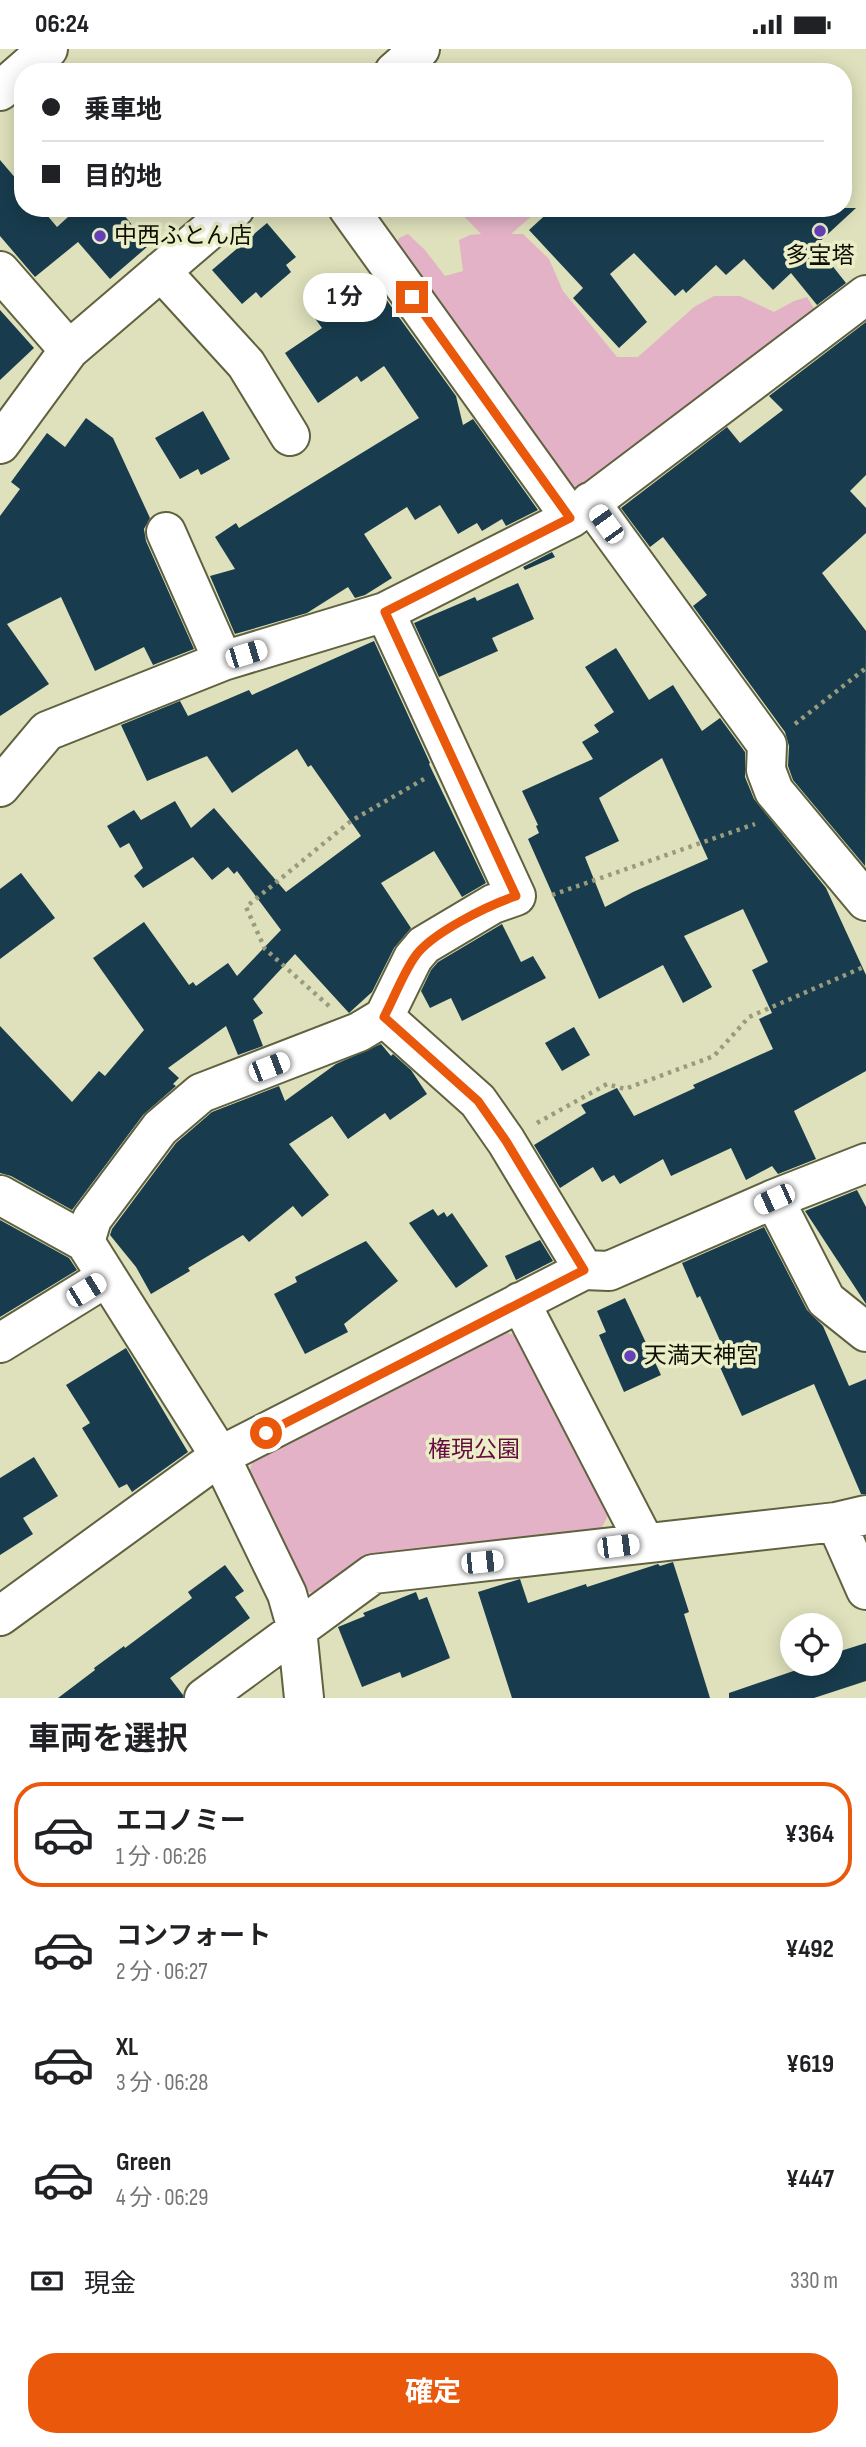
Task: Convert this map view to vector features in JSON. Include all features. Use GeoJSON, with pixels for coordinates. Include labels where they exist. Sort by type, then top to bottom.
{"type":"FeatureCollection","features":[{"type":"Feature","properties":{"kind":"street"},"geometry":{"type":"LineString","coordinates":[[32,63],[48,49]]}},
{"type":"Feature","properties":{"kind":"street"},"geometry":{"type":"LineString","coordinates":[[404,63],[420,49]]}},
{"type":"Feature","properties":{"kind":"street"},"geometry":{"type":"LineString","coordinates":[[0,91],[14,79]]}},
{"type":"Feature","properties":{"kind":"street"},"geometry":{"type":"LineString","coordinates":[[0,444],[69,350],[224,217]]}},
{"type":"Feature","properties":{"kind":"street"},"geometry":{"type":"LineString","coordinates":[[355,217],[580,510],[767,745],[766,771],[774,790],[866,901]]}},
{"type":"Feature","properties":{"kind":"street"},"geometry":{"type":"LineString","coordinates":[[0,271],[69,350]]}},
{"type":"Feature","properties":{"kind":"street"},"geometry":{"type":"LineString","coordinates":[[161,271],[247,364],[290,436]]}},
{"type":"Feature","properties":{"kind":"street"},"geometry":{"type":"LineString","coordinates":[[0,787],[47,730],[223,661],[385,612],[580,510],[866,295]]}},
{"type":"Feature","properties":{"kind":"street"},"geometry":{"type":"LineString","coordinates":[[166,532],[223,661]]}},
{"type":"Feature","properties":{"kind":"street"},"geometry":{"type":"LineString","coordinates":[[85,1242],[92,1219],[160,1128],[201,1093],[371,1025],[424,944],[493,904],[516,896],[385,612]]}},
{"type":"Feature","properties":{"kind":"street"},"geometry":{"type":"LineString","coordinates":[[371,1025],[478,1101],[506,1141],[584,1270]]}},
{"type":"Feature","properties":{"kind":"street"},"geometry":{"type":"LineString","coordinates":[[0,1616],[220,1456],[584,1270],[609,1271],[774,1199],[866,1163]]}},
{"type":"Feature","properties":{"kind":"street"},"geometry":{"type":"LineString","coordinates":[[0,1195],[85,1242],[220,1456],[287,1594],[297,1629],[304,1698]]}},
{"type":"Feature","properties":{"kind":"street"},"geometry":{"type":"LineString","coordinates":[[774,1199],[826,1300],[866,1332]]}},
{"type":"Feature","properties":{"kind":"street"},"geometry":{"type":"LineString","coordinates":[[0,1343],[107,1277]]}},
{"type":"Feature","properties":{"kind":"street"},"geometry":{"type":"LineString","coordinates":[[520,1302],[645,1543]]}},
{"type":"Feature","properties":{"kind":"street"},"geometry":{"type":"LineString","coordinates":[[204,1698],[373,1574],[851,1519],[866,1590]]}},
{"type":"Feature","properties":{"kind":"path"},"geometry":{"type":"LineString","coordinates":[[767,745],[866,669]]}},
{"type":"Feature","properties":{"kind":"path"},"geometry":{"type":"LineString","coordinates":[[371,1025],[265,949],[246,907],[351,821],[454,762]]}},
{"type":"Feature","properties":{"kind":"path"},"geometry":{"type":"LineString","coordinates":[[516,896],[545,897],[792,812]]}},
{"type":"Feature","properties":{"kind":"path"},"geometry":{"type":"LineString","coordinates":[[506,1141],[607,1084],[625,1089],[714,1056],[749,1017],[866,966]]}},
{"type":"Feature","properties":{"kind":"green space"},"geometry":{"type":"Polygon","coordinates":[[[465,217],[531,217],[511,234],[523,234],[549,259],[563,291],[617,357],[638,357],[694,307],[714,296],[740,296],[774,312],[807,297],[818,315],[571,497],[394,248],[399,238],[408,234],[425,250],[445,276],[463,271],[459,240],[481,234],[465,217]]]}},
{"type":"Feature","properties":{"kind":"green space","name":"権現公園"},"geometry":{"type":"Polygon","coordinates":[[[496,1330],[526,1338],[613,1506],[598,1535],[319,1594],[300,1590],[249,1472],[255,1455],[496,1330]]]}},
{"type":"Feature","properties":{"kind":"building"},"geometry":{"type":"Polygon","coordinates":[[[0,160],[14,176],[14,217],[49,217],[57,227],[68,217],[126,217],[147,247],[110,279],[78,242],[35,277],[0,236],[0,160]]]}},
{"type":"Feature","properties":{"kind":"building"},"geometry":{"type":"Polygon","coordinates":[[[543,217],[846,217],[816,245],[846,283],[817,305],[791,273],[773,290],[744,259],[726,275],[716,265],[686,293],[683,289],[675,296],[634,253],[610,274],[647,322],[619,348],[573,298],[583,288],[529,230],[543,217]]]}},
{"type":"Feature","properties":{"kind":"building"},"geometry":{"type":"Polygon","coordinates":[[[267,223],[296,257],[286,265],[291,272],[261,298],[256,292],[242,304],[212,270],[267,223]]]}},
{"type":"Feature","properties":{"kind":"building"},"geometry":{"type":"Polygon","coordinates":[[[375,284],[456,396],[463,425],[473,419],[538,510],[506,526],[502,519],[482,531],[477,523],[458,534],[440,505],[415,520],[407,507],[364,534],[392,578],[365,595],[355,598],[348,587],[307,613],[235,634],[210,576],[235,569],[215,537],[236,523],[239,528],[419,418],[384,366],[361,382],[357,376],[318,403],[285,353],[322,328],[314,317],[347,295],[351,300],[375,284]]]}},
{"type":"Feature","properties":{"kind":"building"},"geometry":{"type":"Polygon","coordinates":[[[0,310],[34,348],[0,380],[0,310]]]}},
{"type":"Feature","properties":{"kind":"building"},"geometry":{"type":"Polygon","coordinates":[[[866,322],[866,475],[850,491],[866,508],[866,533],[822,573],[866,631],[865,866],[793,780],[788,766],[789,746],[785,732],[693,606],[707,595],[663,537],[650,547],[621,508],[727,427],[740,443],[783,410],[769,396],[866,322]]]}},
{"type":"Feature","properties":{"kind":"building"},"geometry":{"type":"Polygon","coordinates":[[[203,411],[230,459],[201,475],[198,469],[180,479],[155,438],[203,411]]]}},
{"type":"Feature","properties":{"kind":"building"},"geometry":{"type":"Polygon","coordinates":[[[86,418],[113,438],[150,518],[144,529],[146,541],[194,649],[153,665],[144,647],[95,671],[61,597],[7,624],[49,684],[0,716],[0,516],[20,489],[11,482],[47,433],[65,447],[86,418]]]}},
{"type":"Feature","properties":{"kind":"building"},"geometry":{"type":"Polygon","coordinates":[[[552,552],[555,557],[525,570],[523,567],[552,552]]]}},
{"type":"Feature","properties":{"kind":"building"},"geometry":{"type":"Polygon","coordinates":[[[518,583],[534,619],[492,638],[498,651],[439,677],[414,623],[475,597],[477,601],[518,583]]]}},
{"type":"Feature","properties":{"kind":"building"},"geometry":{"type":"Polygon","coordinates":[[[374,641],[486,883],[462,897],[434,851],[381,883],[411,928],[394,948],[372,992],[349,1013],[295,954],[253,999],[263,1013],[253,1020],[263,1046],[238,1055],[226,1026],[168,1068],[179,1078],[173,1084],[176,1086],[143,1115],[72,1210],[11,1176],[0,1173],[0,1026],[72,1102],[99,1071],[105,1076],[144,1030],[93,958],[144,922],[189,985],[193,982],[196,986],[228,963],[237,976],[281,930],[237,871],[234,874],[228,867],[212,880],[193,857],[143,888],[134,876],[143,868],[129,843],[120,848],[107,826],[134,810],[141,820],[175,801],[191,828],[214,808],[286,892],[361,836],[297,749],[232,793],[207,756],[147,781],[121,725],[180,701],[188,716],[249,690],[252,695],[374,641]]]}},
{"type":"Feature","properties":{"kind":"building"},"geometry":{"type":"Polygon","coordinates":[[[616,648],[649,700],[673,685],[702,731],[720,718],[745,752],[745,777],[754,799],[826,888],[866,975],[866,1071],[794,1111],[816,1159],[778,1174],[772,1166],[746,1180],[731,1148],[671,1176],[663,1159],[620,1184],[614,1175],[602,1182],[593,1167],[560,1188],[534,1145],[586,1113],[581,1105],[617,1088],[634,1116],[695,1088],[693,1085],[773,1049],[759,1019],[772,1013],[752,970],[768,962],[743,909],[684,936],[712,987],[683,1003],[663,965],[599,999],[528,839],[539,833],[536,826],[538,825],[522,791],[593,759],[582,742],[599,732],[594,725],[614,712],[585,667],[616,648]],[[662,758],[599,798],[619,841],[585,857],[605,907],[708,859],[662,758]]]}},
{"type":"Feature","properties":{"kind":"building"},"geometry":{"type":"Polygon","coordinates":[[[21,873],[55,918],[0,959],[0,889],[21,873]]]}},
{"type":"Feature","properties":{"kind":"building"},"geometry":{"type":"Polygon","coordinates":[[[502,924],[521,962],[533,956],[546,978],[462,1021],[451,998],[430,1008],[421,991],[431,970],[438,962],[502,924]]]}},
{"type":"Feature","properties":{"kind":"building"},"geometry":{"type":"Polygon","coordinates":[[[574,1027],[590,1055],[562,1071],[545,1043],[574,1027]]]}},
{"type":"Feature","properties":{"kind":"building"},"geometry":{"type":"Polygon","coordinates":[[[381,1044],[391,1056],[393,1054],[411,1070],[427,1094],[390,1120],[385,1113],[348,1139],[332,1116],[289,1144],[329,1195],[302,1217],[293,1206],[249,1242],[243,1235],[151,1294],[136,1267],[110,1235],[176,1143],[212,1112],[279,1086],[285,1101],[336,1064],[381,1044]]]}},
{"type":"Feature","properties":{"kind":"building"},"geometry":{"type":"Polygon","coordinates":[[[857,1190],[866,1207],[866,1304],[805,1211],[857,1190]]]}},
{"type":"Feature","properties":{"kind":"building"},"geometry":{"type":"Polygon","coordinates":[[[433,1209],[438,1216],[444,1212],[447,1217],[452,1213],[488,1266],[456,1288],[409,1223],[433,1209]]]}},
{"type":"Feature","properties":{"kind":"building"},"geometry":{"type":"Polygon","coordinates":[[[0,1220],[69,1258],[77,1270],[0,1317],[0,1220]]]}},
{"type":"Feature","properties":{"kind":"building"},"geometry":{"type":"Polygon","coordinates":[[[764,1227],[807,1310],[823,1326],[849,1386],[866,1379],[866,1494],[861,1494],[814,1384],[742,1416],[720,1367],[730,1363],[682,1263],[764,1227]]]}},
{"type":"Feature","properties":{"kind":"building"},"geometry":{"type":"Polygon","coordinates":[[[540,1240],[553,1261],[516,1280],[505,1256],[540,1240]]]}},
{"type":"Feature","properties":{"kind":"building"},"geometry":{"type":"Polygon","coordinates":[[[366,1241],[398,1281],[344,1324],[348,1332],[305,1354],[274,1294],[297,1282],[295,1277],[366,1241]]]}},
{"type":"Feature","properties":{"kind":"building"},"geometry":{"type":"Polygon","coordinates":[[[625,1298],[661,1375],[624,1392],[599,1335],[606,1332],[597,1311],[625,1298]]]}},
{"type":"Feature","properties":{"kind":"building"},"geometry":{"type":"Polygon","coordinates":[[[126,1348],[188,1452],[132,1492],[127,1484],[119,1488],[82,1428],[90,1423],[66,1385],[126,1348]]]}},
{"type":"Feature","properties":{"kind":"building"},"geometry":{"type":"Polygon","coordinates":[[[34,1457],[58,1496],[23,1518],[33,1534],[0,1555],[0,1478],[34,1457]]]}},
{"type":"Feature","properties":{"kind":"building"},"geometry":{"type":"Polygon","coordinates":[[[673,1562],[689,1612],[684,1614],[710,1698],[512,1698],[478,1592],[520,1579],[528,1603],[586,1584],[587,1587],[658,1564],[660,1566],[673,1562]]]}},
{"type":"Feature","properties":{"kind":"building"},"geometry":{"type":"Polygon","coordinates":[[[225,1565],[244,1591],[235,1597],[250,1618],[170,1678],[183,1698],[58,1698],[95,1670],[94,1668],[192,1598],[188,1592],[225,1565]]]}},
{"type":"Feature","properties":{"kind":"building"},"geometry":{"type":"Polygon","coordinates":[[[416,1592],[419,1600],[427,1597],[450,1658],[402,1678],[400,1672],[362,1687],[338,1627],[365,1616],[363,1613],[416,1592]]]}},
{"type":"Feature","properties":{"kind":"building"},"geometry":{"type":"Polygon","coordinates":[[[866,1643],[866,1681],[814,1698],[729,1698],[729,1693],[780,1676],[843,1676],[843,1650],[866,1643]]]}},
{"type":"Feature","properties":{"kind":"place","name":"多宝塔"},"geometry":{"type":"Point","coordinates":[820,231]}},
{"type":"Feature","properties":{"kind":"place","name":"中西ふとん店"},"geometry":{"type":"Point","coordinates":[100,236]}},
{"type":"Feature","properties":{"kind":"place","name":"天満天神宮"},"geometry":{"type":"Point","coordinates":[630,1356]}},
{"type":"Feature","properties":{"kind":"route"},"geometry":{"type":"LineString","coordinates":[[266,1433],[584,1270],[506,1141],[478,1101],[384,1017],[413,958],[424,944],[493,904],[516,896],[385,612],[570,518],[412,297]]}}]}
